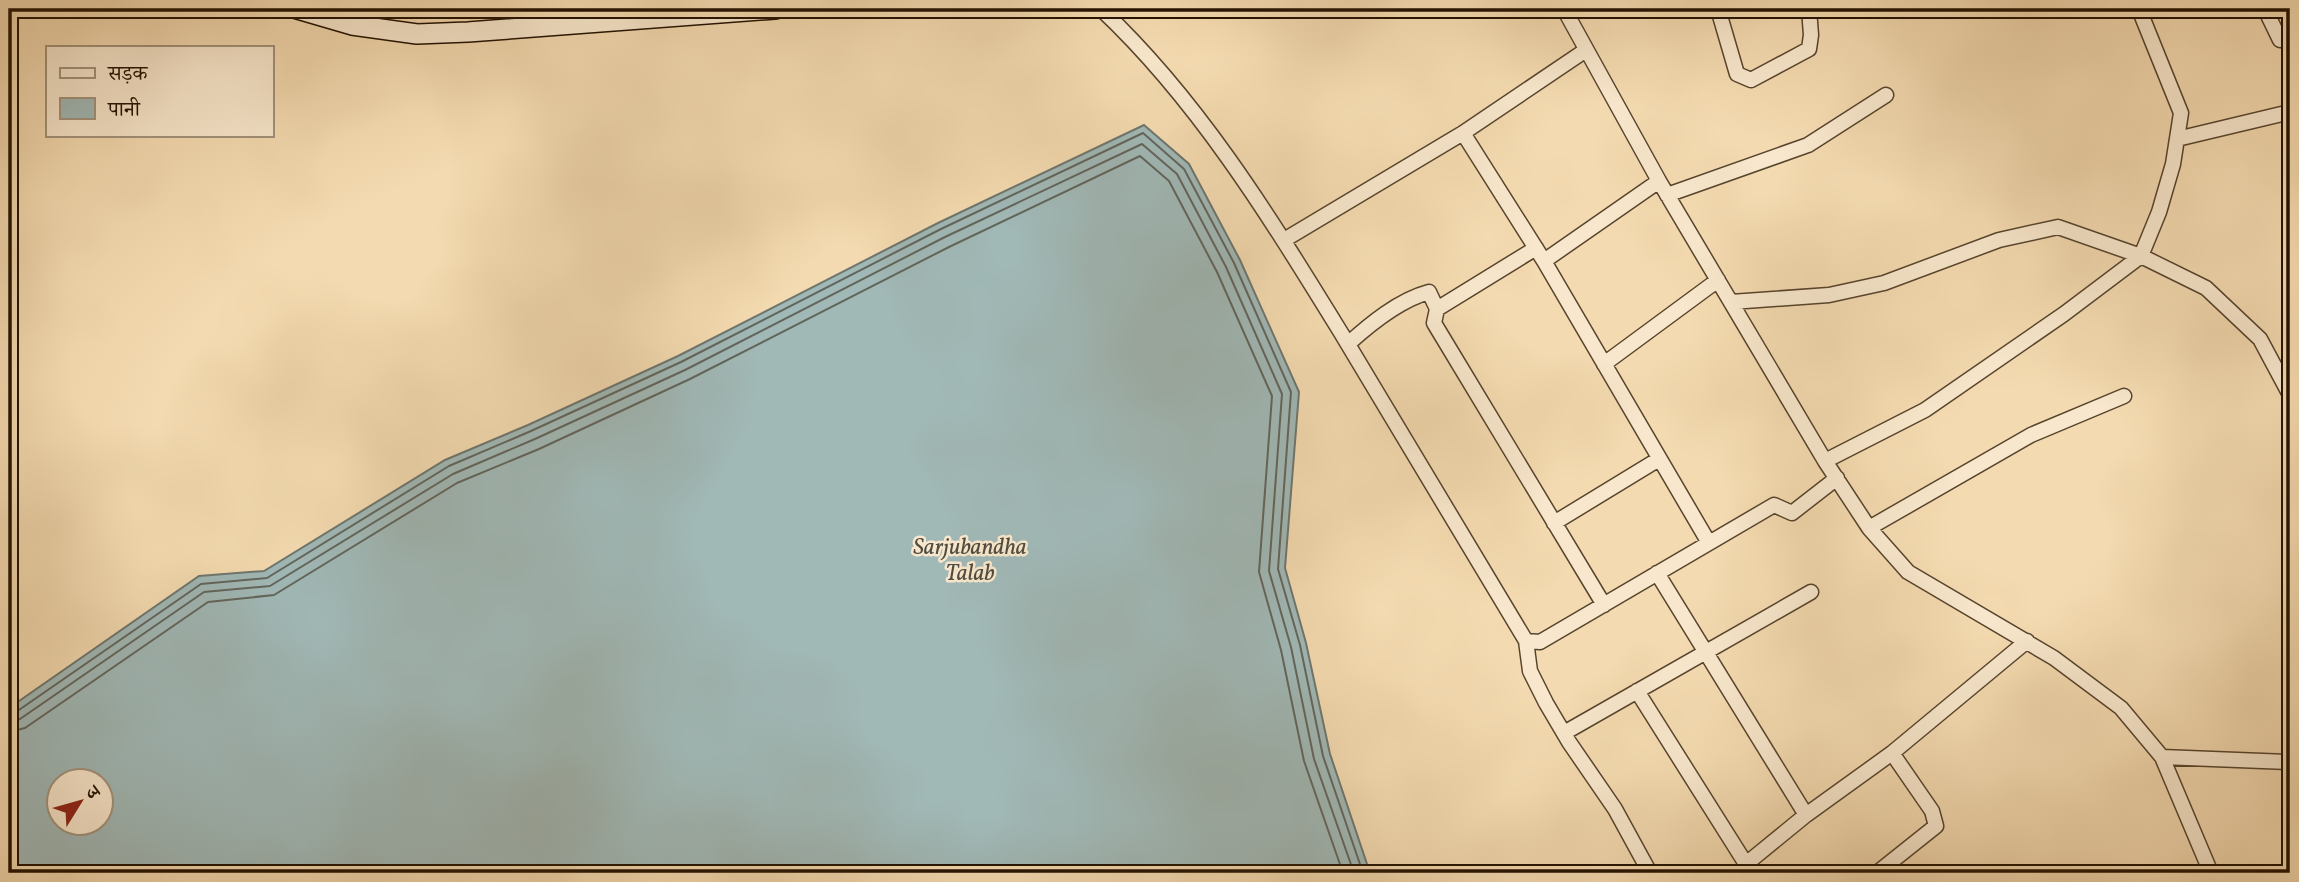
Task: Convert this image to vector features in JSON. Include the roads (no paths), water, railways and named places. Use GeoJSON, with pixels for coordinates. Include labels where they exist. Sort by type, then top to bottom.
{"type":"FeatureCollection","features":[{"type":"Feature","properties":{"kind":"street"},"geometry":{"type":"LineString","coordinates":[[297,9],[352,25],[417,34],[775,9]]}},
{"type":"Feature","properties":{"kind":"street"},"geometry":{"type":"LineString","coordinates":[[1101,9],[1130,36],[1227,155],[1284,240],[1526,641],[1530,671],[1564,733],[1615,809],[1650,873]]}},
{"type":"Feature","properties":{"kind":"street"},"geometry":{"type":"LineString","coordinates":[[1564,9],[1667,195],[1825,461],[1869,528],[1908,572],[2054,658],[2122,708],[2162,757],[2211,873]]}},
{"type":"Feature","properties":{"kind":"street"},"geometry":{"type":"LineString","coordinates":[[1718,9],[1737,74],[1751,80],[1809,49],[1809,9]]}},
{"type":"Feature","properties":{"kind":"street"},"geometry":{"type":"LineString","coordinates":[[1825,461],[1925,410],[2141,257],[2173,164],[2181,113],[2139,9]]}},
{"type":"Feature","properties":{"kind":"street"},"geometry":{"type":"LineString","coordinates":[[2265,9],[2280,40]]}},
{"type":"Feature","properties":{"kind":"street"},"geometry":{"type":"LineString","coordinates":[[1284,240],[1463,133],[1586,50]]}},
{"type":"Feature","properties":{"kind":"street"},"geometry":{"type":"LineString","coordinates":[[1667,195],[1808,145],[1886,95]]}},
{"type":"Feature","properties":{"kind":"street"},"geometry":{"type":"LineString","coordinates":[[2177,139],[2290,112]]}},
{"type":"Feature","properties":{"kind":"street"},"geometry":{"type":"LineString","coordinates":[[1463,133],[1544,261],[1709,543]]}},
{"type":"Feature","properties":{"kind":"street"},"geometry":{"type":"LineString","coordinates":[[1544,261],[1659,181]]}},
{"type":"Feature","properties":{"kind":"street"},"geometry":{"type":"LineString","coordinates":[[1731,302],[1829,295],[1884,283],[1999,240],[2059,227],[2141,257],[2206,288],[2260,338],[2290,395]]}},
{"type":"Feature","properties":{"kind":"street"},"geometry":{"type":"LineString","coordinates":[[1437,309],[1536,248]]}},
{"type":"Feature","properties":{"kind":"street"},"geometry":{"type":"LineString","coordinates":[[1604,364],[1718,280]]}},
{"type":"Feature","properties":{"kind":"street"},"geometry":{"type":"LineString","coordinates":[[1348,344],[1374,322],[1420,294],[1429,292],[1437,309],[1434,323],[1604,605]]}},
{"type":"Feature","properties":{"kind":"street"},"geometry":{"type":"LineString","coordinates":[[1869,528],[2031,435],[2124,396]]}},
{"type":"Feature","properties":{"kind":"street"},"geometry":{"type":"LineString","coordinates":[[1554,523],[1659,459]]}},
{"type":"Feature","properties":{"kind":"street"},"geometry":{"type":"LineString","coordinates":[[1526,641],[1539,642],[1774,505],[1792,513],[1837,478]]}},
{"type":"Feature","properties":{"kind":"street"},"geometry":{"type":"LineString","coordinates":[[1657,573],[1806,815]]}},
{"type":"Feature","properties":{"kind":"street"},"geometry":{"type":"LineString","coordinates":[[1564,733],[1811,592]]}},
{"type":"Feature","properties":{"kind":"street"},"geometry":{"type":"LineString","coordinates":[[1637,691],[1745,868],[1806,815],[1892,752],[2027,641]]}},
{"type":"Feature","properties":{"kind":"street"},"geometry":{"type":"LineString","coordinates":[[1877,873],[1936,826],[1932,811],[1892,752]]}},
{"type":"Feature","properties":{"kind":"street"},"geometry":{"type":"LineString","coordinates":[[2162,757],[2290,762]]}},
{"type":"Feature","properties":{"kind":"water","name":"Sarjubandha Talab"},"geometry":{"type":"Polygon","coordinates":[[[1144,125],[1189,164],[1240,260],[1299,392],[1285,568],[1306,643],[1330,754],[1370,873],[9,873],[9,708],[199,576],[264,571],[445,460],[678,356],[938,223],[1144,125]]]}}]}
